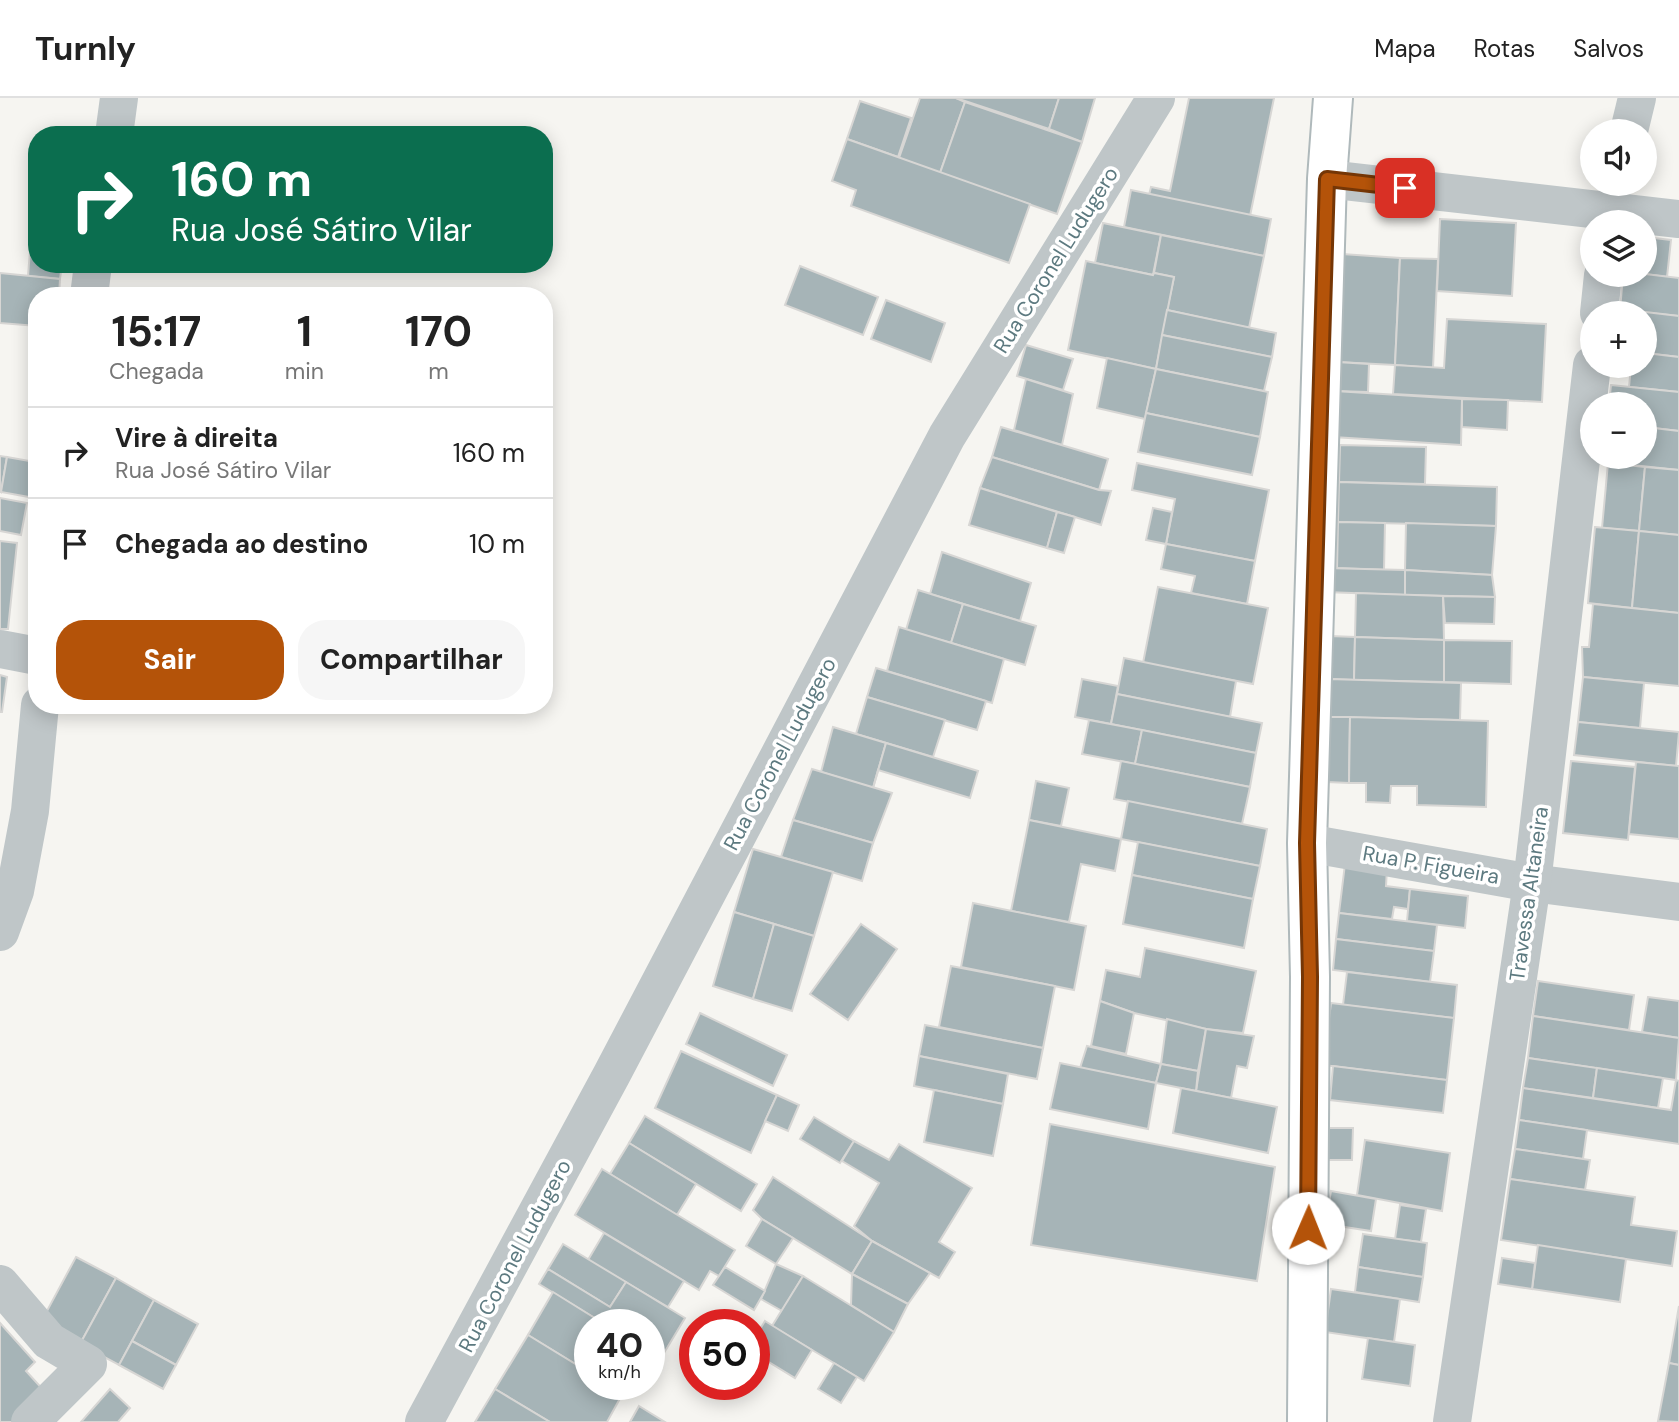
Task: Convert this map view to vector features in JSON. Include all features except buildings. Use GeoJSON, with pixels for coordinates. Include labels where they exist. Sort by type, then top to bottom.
{"type":"FeatureCollection","features":[{"type":"Feature","properties":{"kind":"main road"},"geometry":{"type":"LineString","coordinates":[[1307,1422],[1310,1003],[1307,843],[1327,179],[1333,98]]}},
{"type":"Feature","properties":{"kind":"street"},"geometry":{"type":"LineString","coordinates":[[115,126],[120,98]]}},
{"type":"Feature","properties":{"kind":"street","name":"Rua Coronel Ludugero"},"geometry":{"type":"LineString","coordinates":[[424,1422],[606,1086],[947,436],[1156,98]]}},
{"type":"Feature","properties":{"kind":"street"},"geometry":{"type":"LineString","coordinates":[[1632,119],[1637,98]]}},
{"type":"Feature","properties":{"kind":"street"},"geometry":{"type":"LineString","coordinates":[[1327,179],[1612,206],[1679,219]]}},
{"type":"Feature","properties":{"kind":"street","name":"Travessa Altaneira"},"geometry":{"type":"LineString","coordinates":[[1452,1422],[1532,883],[1590,378]]}},
{"type":"Feature","properties":{"kind":"street"},"geometry":{"type":"LineString","coordinates":[[0,649],[28,654]]}},
{"type":"Feature","properties":{"kind":"street"},"geometry":{"type":"LineString","coordinates":[[0,932],[15,891],[30,811],[39,714]]}},
{"type":"Feature","properties":{"kind":"street","name":"Rua P. Figueira"},"geometry":{"type":"LineString","coordinates":[[1307,843],[1532,883],[1679,902]]}},
{"type":"Feature","properties":{"kind":"street"},"geometry":{"type":"LineString","coordinates":[[0,1284],[49,1341],[88,1364],[30,1422]]}},
{"type":"Feature","properties":{"kind":"route"},"geometry":{"type":"LineString","coordinates":[[1308,1228],[1310,977],[1307,843],[1327,179],[1405,188]]}}]}
